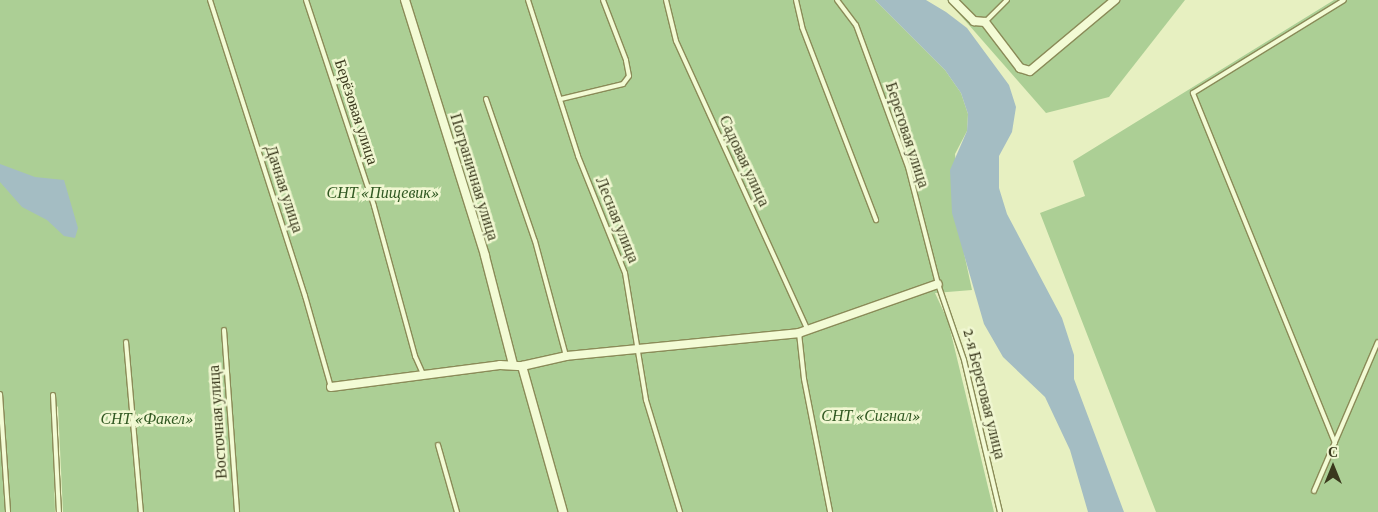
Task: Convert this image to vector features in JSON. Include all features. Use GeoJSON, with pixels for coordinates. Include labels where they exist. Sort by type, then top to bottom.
{"type":"FeatureCollection","features":[{"type":"Feature","properties":{"kind":"street","name":"Пограничная улица"},"geometry":{"type":"LineString","coordinates":[[405,0],[485,256],[513,364]]}},
{"type":"Feature","properties":{"kind":"street"},"geometry":{"type":"LineString","coordinates":[[953,0],[974,21],[985,22],[1020,68],[1030,71],[1115,0]]}},
{"type":"Feature","properties":{"kind":"street"},"geometry":{"type":"LineString","coordinates":[[331,387],[513,364],[522,366],[566,356],[799,333],[938,284]]}},
{"type":"Feature","properties":{"kind":"street"},"geometry":{"type":"LineString","coordinates":[[522,366],[563,512]]}},
{"type":"Feature","properties":{"kind":"lane","name":"Дачная улица"},"geometry":{"type":"LineString","coordinates":[[210,0],[300,279],[331,387]]}},
{"type":"Feature","properties":{"kind":"lane","name":"Берёзовая улица"},"geometry":{"type":"LineString","coordinates":[[306,0],[374,206],[415,356],[424,376]]}},
{"type":"Feature","properties":{"kind":"lane","name":"Лесная улица"},"geometry":{"type":"LineString","coordinates":[[528,0],[578,156],[625,273],[646,400],[680,512]]}},
{"type":"Feature","properties":{"kind":"lane"},"geometry":{"type":"LineString","coordinates":[[561,99],[623,84],[629,76],[626,60],[603,0]]}},
{"type":"Feature","properties":{"kind":"lane","name":"Садовая улица"},"geometry":{"type":"LineString","coordinates":[[666,0],[676,41],[808,330]]}},
{"type":"Feature","properties":{"kind":"lane"},"geometry":{"type":"LineString","coordinates":[[796,0],[802,27],[876,220]]}},
{"type":"Feature","properties":{"kind":"lane","name":"Береговая улица"},"geometry":{"type":"LineString","coordinates":[[837,0],[856,25],[908,166],[938,284]]}},
{"type":"Feature","properties":{"kind":"lane"},"geometry":{"type":"LineString","coordinates":[[985,22],[1007,0]]}},
{"type":"Feature","properties":{"kind":"lane"},"geometry":{"type":"LineString","coordinates":[[1335,443],[1193,93],[1344,0]]}},
{"type":"Feature","properties":{"kind":"lane"},"geometry":{"type":"LineString","coordinates":[[486,99],[535,241],[566,356]]}},
{"type":"Feature","properties":{"kind":"lane","name":"2-я Береговая улица"},"geometry":{"type":"LineString","coordinates":[[938,284],[964,360],[1000,512]]}},
{"type":"Feature","properties":{"kind":"lane","name":"Восточная улица"},"geometry":{"type":"LineString","coordinates":[[224,330],[236,512]]}},
{"type":"Feature","properties":{"kind":"lane"},"geometry":{"type":"LineString","coordinates":[[799,333],[804,379],[830,512]]}},
{"type":"Feature","properties":{"kind":"lane"},"geometry":{"type":"LineString","coordinates":[[126,342],[141,512]]}},
{"type":"Feature","properties":{"kind":"lane"},"geometry":{"type":"LineString","coordinates":[[1314,491],[1378,342]]}},
{"type":"Feature","properties":{"kind":"lane"},"geometry":{"type":"LineString","coordinates":[[0,394],[8,512]]}},
{"type":"Feature","properties":{"kind":"lane"},"geometry":{"type":"LineString","coordinates":[[53,395],[59,512]]}},
{"type":"Feature","properties":{"kind":"lane"},"geometry":{"type":"LineString","coordinates":[[438,445],[457,512]]}},
{"type":"Feature","properties":{"kind":"green space"},"geometry":{"type":"Polygon","coordinates":[[[0,0],[875,0],[945,70],[961,93],[968,114],[967,131],[955,154],[964,253],[972,290],[935,293],[948,321],[994,512],[63,512],[58,407],[52,401],[55,512],[0,512],[0,0]]]}},
{"type":"Feature","properties":{"kind":"green space"},"geometry":{"type":"Polygon","coordinates":[[[947,0],[1185,0],[1109,97],[1046,113],[947,0]]]}},
{"type":"Feature","properties":{"kind":"green space"},"geometry":{"type":"Polygon","coordinates":[[[1334,0],[1378,0],[1378,512],[1156,512],[1040,213],[1085,196],[1073,161],[1334,0]]]}},
{"type":"Feature","properties":{"kind":"water"},"geometry":{"type":"Polygon","coordinates":[[[875,0],[926,0],[946,12],[967,28],[1009,85],[1016,107],[1012,132],[999,156],[999,188],[1007,214],[1062,318],[1074,355],[1074,379],[1124,512],[1088,512],[1070,450],[1045,397],[1003,357],[984,324],[952,213],[950,170],[967,131],[968,114],[961,93],[945,70],[875,0]]]}},
{"type":"Feature","properties":{"kind":"water"},"geometry":{"type":"Polygon","coordinates":[[[0,164],[35,177],[64,180],[78,228],[75,238],[64,236],[47,220],[22,207],[0,182],[0,164]]]}},
{"type":"Feature","properties":{"kind":"park label","name":"СНТ «Пищевик»"},"geometry":{"type":"Point","coordinates":[383,193]}},
{"type":"Feature","properties":{"kind":"park label","name":"СНТ «Сигнал»"},"geometry":{"type":"Point","coordinates":[871,416]}},
{"type":"Feature","properties":{"kind":"park label","name":"СНТ «Факел»"},"geometry":{"type":"Point","coordinates":[147,419]}}]}
